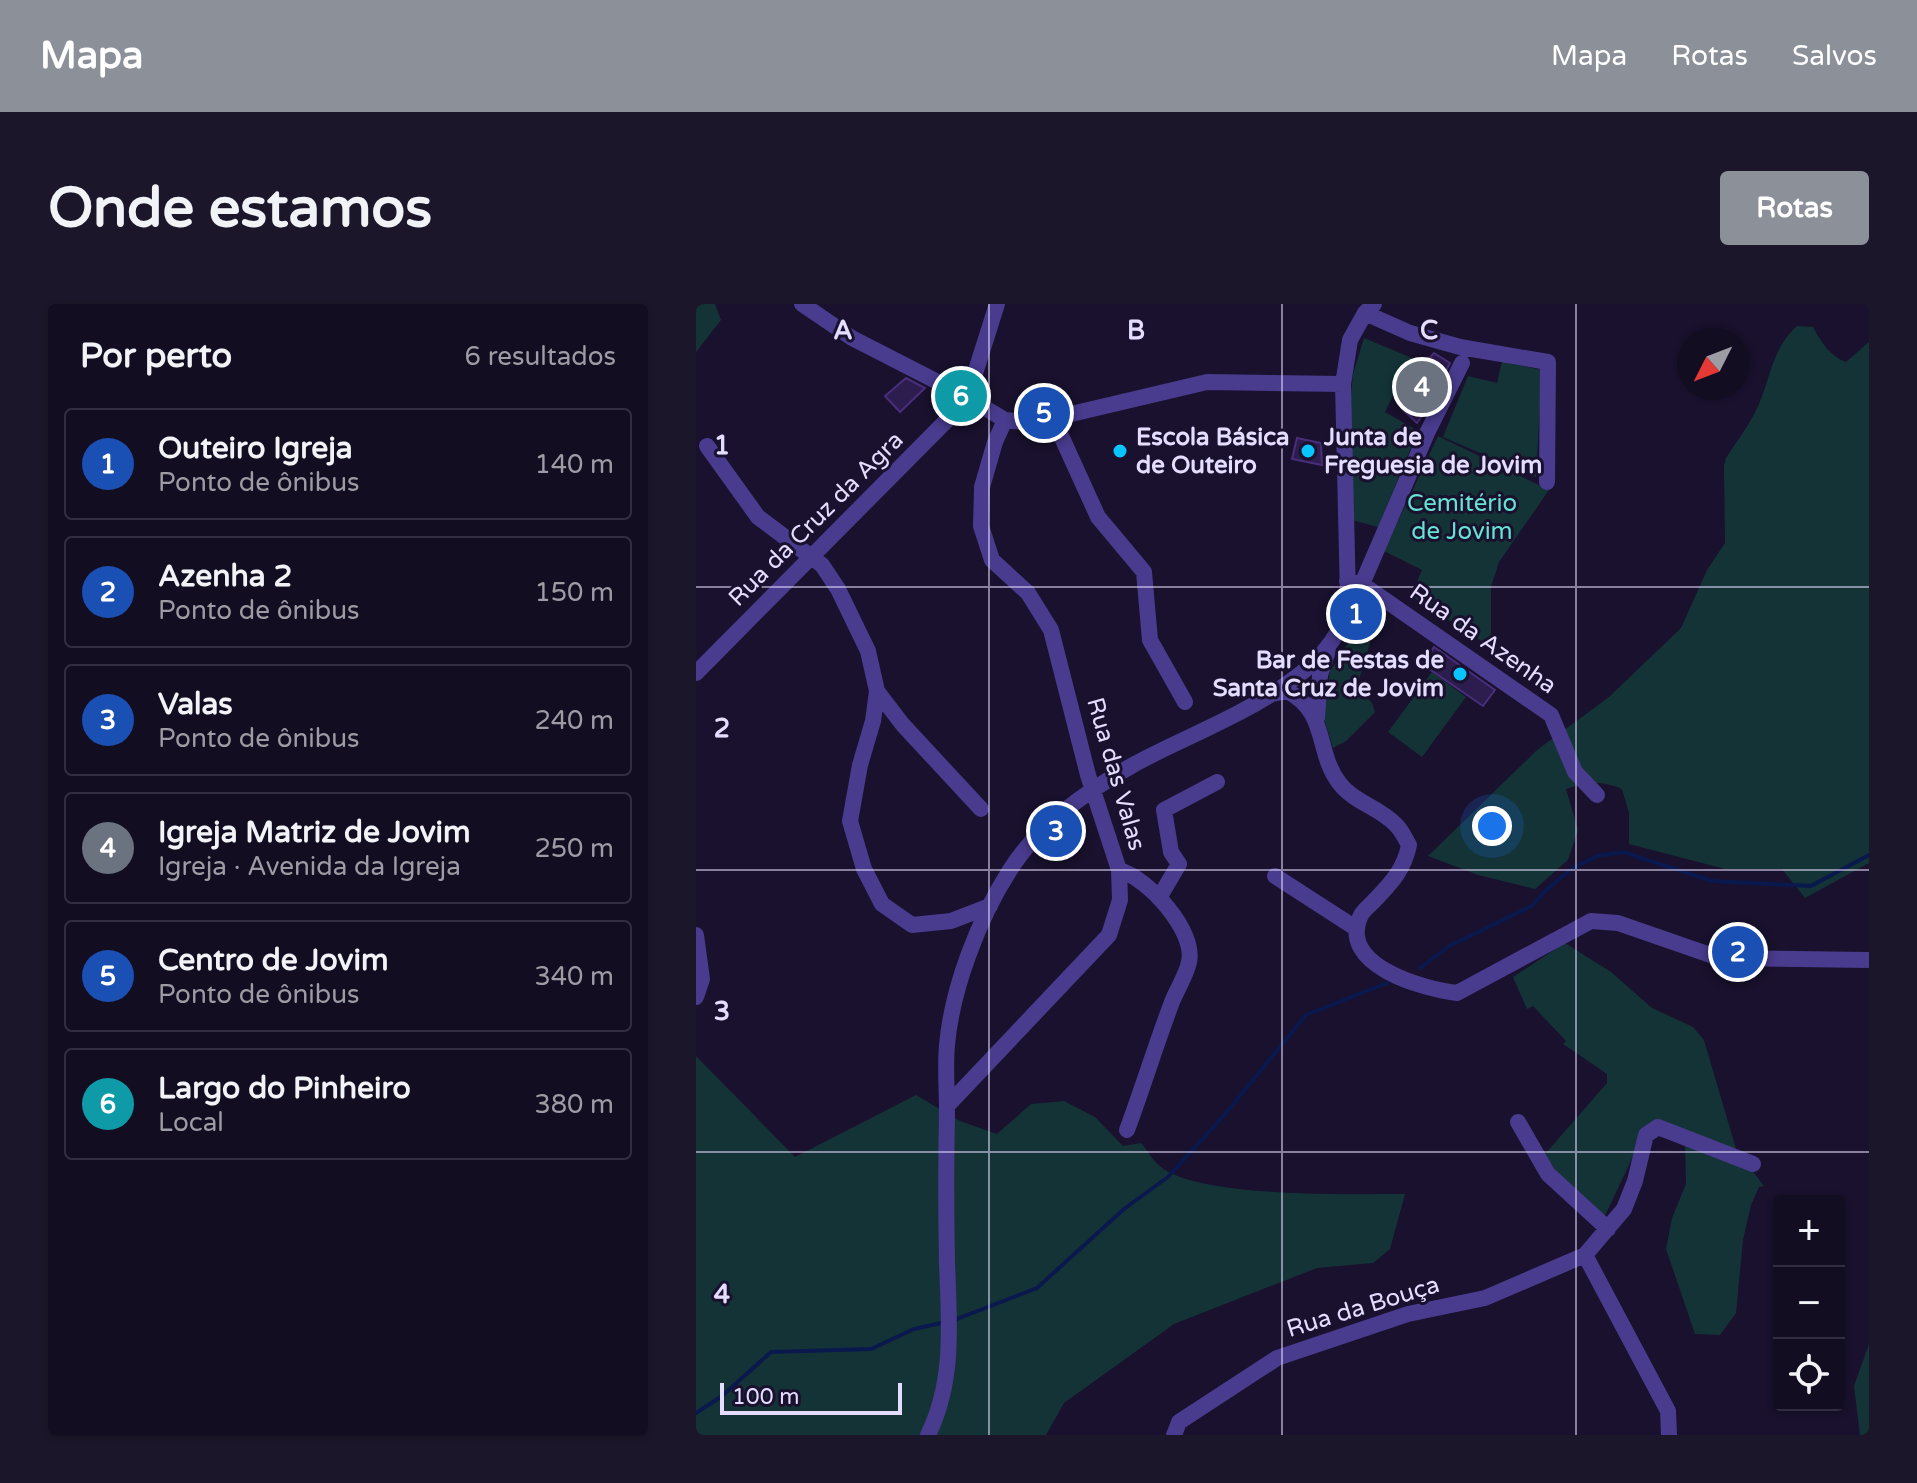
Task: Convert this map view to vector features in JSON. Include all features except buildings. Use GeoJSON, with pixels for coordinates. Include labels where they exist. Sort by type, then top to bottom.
{"type":"FeatureCollection","features":[{"type":"Feature","properties":{"kind":"street"},"geometry":{"type":"LineString","coordinates":[[802,304],[852,338],[1005,420],[1033,423],[1207,382],[1343,384]]}},
{"type":"Feature","properties":{"kind":"street"},"geometry":{"type":"LineString","coordinates":[[967,397],[997,304]]}},
{"type":"Feature","properties":{"kind":"street"},"geometry":{"type":"LineString","coordinates":[[1355,582],[1343,384],[1350,340],[1370,308],[1410,333],[1460,347],[1548,362],[1547,482]]}},
{"type":"Feature","properties":{"kind":"street"},"geometry":{"type":"LineString","coordinates":[[1462,363],[1355,582],[1345,618],[1329,648],[1319,688],[1316,710],[1330,768],[1341,785],[1396,824],[1409,845],[1398,876],[1362,914],[1357,929],[1360,947],[1376,965],[1406,982],[1457,993],[1591,921],[1618,923],[1719,958],[1869,960]]}},
{"type":"Feature","properties":{"kind":"street","name":"Rua da Cruz da Agra"},"geometry":{"type":"LineString","coordinates":[[696,673],[967,397]]}},
{"type":"Feature","properties":{"kind":"street"},"geometry":{"type":"LineString","coordinates":[[1053,418],[1098,517],[1144,572],[1150,640],[1185,702]]}},
{"type":"Feature","properties":{"kind":"street","name":"Rua das Valas"},"geometry":{"type":"LineString","coordinates":[[947,1106],[1109,935],[1120,900],[1119,870],[1093,790],[1051,630],[1028,593],[992,560],[981,526],[982,487],[1005,420]]}},
{"type":"Feature","properties":{"kind":"street"},"geometry":{"type":"LineString","coordinates":[[707,446],[758,517],[813,556],[838,589],[868,651],[877,691],[850,821],[864,869],[882,904],[912,925],[951,921],[990,906]]}},
{"type":"Feature","properties":{"kind":"street","name":"Rua da Azenha"},"geometry":{"type":"LineString","coordinates":[[1355,582],[1551,715],[1575,772],[1597,795]]}},
{"type":"Feature","properties":{"kind":"street"},"geometry":{"type":"LineString","coordinates":[[928,1435],[940,1411],[950,1360],[946,1199],[947,1045],[959,982],[990,906],[1010,869],[1041,831],[1068,807],[1135,764],[1266,696],[1298,675],[1329,648]]}},
{"type":"Feature","properties":{"kind":"street"},"geometry":{"type":"LineString","coordinates":[[1298,675],[1311,673],[1319,688]]}},
{"type":"Feature","properties":{"kind":"street"},"geometry":{"type":"LineString","coordinates":[[1298,675],[1292,687],[1311,710],[1319,728]]}},
{"type":"Feature","properties":{"kind":"street"},"geometry":{"type":"LineString","coordinates":[[1266,696],[1282,691],[1312,700],[1319,688]]}},
{"type":"Feature","properties":{"kind":"street"},"geometry":{"type":"LineString","coordinates":[[877,691],[903,725],[981,809]]}},
{"type":"Feature","properties":{"kind":"street"},"geometry":{"type":"LineString","coordinates":[[1159,898],[1179,864],[1171,852],[1164,810],[1217,782]]}},
{"type":"Feature","properties":{"kind":"street"},"geometry":{"type":"LineString","coordinates":[[1119,870],[1133,874],[1159,898],[1185,936],[1190,961],[1172,1002],[1127,1130]]}},
{"type":"Feature","properties":{"kind":"street"},"geometry":{"type":"LineString","coordinates":[[1275,876],[1357,929]]}},
{"type":"Feature","properties":{"kind":"street"},"geometry":{"type":"LineString","coordinates":[[696,935],[702,979],[696,997]]}},
{"type":"Feature","properties":{"kind":"street"},"geometry":{"type":"LineString","coordinates":[[1518,1122],[1548,1174],[1608,1229]]}},
{"type":"Feature","properties":{"kind":"street"},"geometry":{"type":"LineString","coordinates":[[1669,1435],[1668,1411],[1585,1255],[1624,1209],[1646,1135],[1658,1127],[1753,1164]]}},
{"type":"Feature","properties":{"kind":"street","name":"Rua da Bouça"},"geometry":{"type":"LineString","coordinates":[[1174,1435],[1179,1422],[1277,1358],[1408,1314],[1485,1298],[1585,1255]]}},
{"type":"Feature","properties":{"kind":"green space"},"geometry":{"type":"Polygon","coordinates":[[[696,304],[715,304],[721,320],[696,352],[696,304]]]}},
{"type":"Feature","properties":{"kind":"green space"},"geometry":{"type":"Polygon","coordinates":[[[1797,326],[1813,327],[1826,348],[1846,362],[1869,342],[1869,863],[1805,898],[1782,869],[1725,869],[1629,844],[1629,813],[1622,789],[1594,783],[1566,789],[1578,830],[1568,860],[1535,889],[1478,875],[1428,856],[1537,750],[1609,697],[1681,628],[1707,570],[1725,543],[1726,458],[1756,411],[1782,344],[1797,326]]]}},
{"type":"Feature","properties":{"kind":"green space","name":"Cemitério de Jovim"},"geometry":{"type":"Polygon","coordinates":[[[1364,338],[1412,358],[1385,412],[1418,431],[1378,527],[1352,520],[1350,406],[1353,374],[1364,338]]]}},
{"type":"Feature","properties":{"kind":"green space"},"geometry":{"type":"Polygon","coordinates":[[[1502,361],[1542,370],[1536,477],[1443,437],[1468,376],[1497,383],[1502,361]]]}},
{"type":"Feature","properties":{"kind":"green space","name":"Cemitério de Jovim"},"geometry":{"type":"Polygon","coordinates":[[[1438,436],[1549,490],[1499,562],[1491,587],[1491,647],[1411,596],[1422,570],[1384,551],[1438,436]]]}},
{"type":"Feature","properties":{"kind":"green space"},"geometry":{"type":"Polygon","coordinates":[[[1365,608],[1370,643],[1357,686],[1372,703],[1375,712],[1346,741],[1333,748],[1323,716],[1330,671],[1365,608]]]}},
{"type":"Feature","properties":{"kind":"green space"},"geometry":{"type":"Polygon","coordinates":[[[1432,672],[1466,697],[1422,757],[1388,732],[1432,672]]]}},
{"type":"Feature","properties":{"kind":"green space"},"geometry":{"type":"Polygon","coordinates":[[[1565,943],[1611,972],[1652,1008],[1693,1027],[1704,1040],[1736,1149],[1764,1186],[1759,1187],[1751,1205],[1743,1240],[1736,1313],[1720,1335],[1695,1334],[1666,1249],[1672,1218],[1686,1184],[1685,1142],[1644,1133],[1603,1220],[1569,1192],[1545,1154],[1607,1083],[1607,1074],[1563,1044],[1566,1041],[1533,1006],[1527,1009],[1513,977],[1565,943]]]}},
{"type":"Feature","properties":{"kind":"green space"},"geometry":{"type":"Polygon","coordinates":[[[696,1056],[795,1157],[916,1095],[960,1121],[997,1134],[1031,1104],[1064,1101],[1095,1117],[1123,1146],[1141,1143],[1158,1165],[1180,1177],[1208,1184],[1278,1192],[1405,1194],[1390,1249],[1373,1263],[1317,1268],[1174,1324],[1064,1403],[1046,1435],[696,1435],[696,1056]]]}},
{"type":"Feature","properties":{"kind":"green space"},"geometry":{"type":"Polygon","coordinates":[[[1869,1344],[1869,1435],[1860,1435],[1854,1386],[1869,1344]]]}},
{"type":"Feature","properties":{"kind":"waterway"},"geometry":{"type":"LineString","coordinates":[[1420,968],[1449,946],[1532,906],[1571,869],[1597,856],[1623,852],[1712,881],[1811,886],[1869,855]]}},
{"type":"Feature","properties":{"kind":"waterway"},"geometry":{"type":"LineString","coordinates":[[954,1320],[1037,1288],[1124,1209],[1168,1177],[1226,1113],[1306,1015],[1387,983]]}},
{"type":"Feature","properties":{"kind":"waterway"},"geometry":{"type":"LineString","coordinates":[[696,1413],[722,1396],[771,1352],[871,1349],[914,1329],[946,1322]]}},
{"type":"Feature","properties":{"kind":"place","name":"Igreja Matriz de Jovim"},"geometry":{"type":"Point","coordinates":[1422,387]}},
{"type":"Feature","properties":{"kind":"place","name":"Largo do Pinheiro"},"geometry":{"type":"Point","coordinates":[961,396]}},
{"type":"Feature","properties":{"kind":"place","name":"Centro de Jovim"},"geometry":{"type":"Point","coordinates":[1044,413]}},
{"type":"Feature","properties":{"kind":"place","name":"Escola Básica de Outeiro"},"geometry":{"type":"Point","coordinates":[1120,451]}},
{"type":"Feature","properties":{"kind":"place","name":"Junta de Freguesia de Jovim"},"geometry":{"type":"Point","coordinates":[1308,451]}},
{"type":"Feature","properties":{"kind":"place","name":"Outeiro Igreja"},"geometry":{"type":"Point","coordinates":[1356,614]}},
{"type":"Feature","properties":{"kind":"place","name":"Bar de Festas de Santa Cruz de Jovim"},"geometry":{"type":"Point","coordinates":[1460,674]}},
{"type":"Feature","properties":{"kind":"place","name":"Valas"},"geometry":{"type":"Point","coordinates":[1056,831]}},
{"type":"Feature","properties":{"kind":"place","name":"Azenha 2"},"geometry":{"type":"Point","coordinates":[1738,952]}}]}
